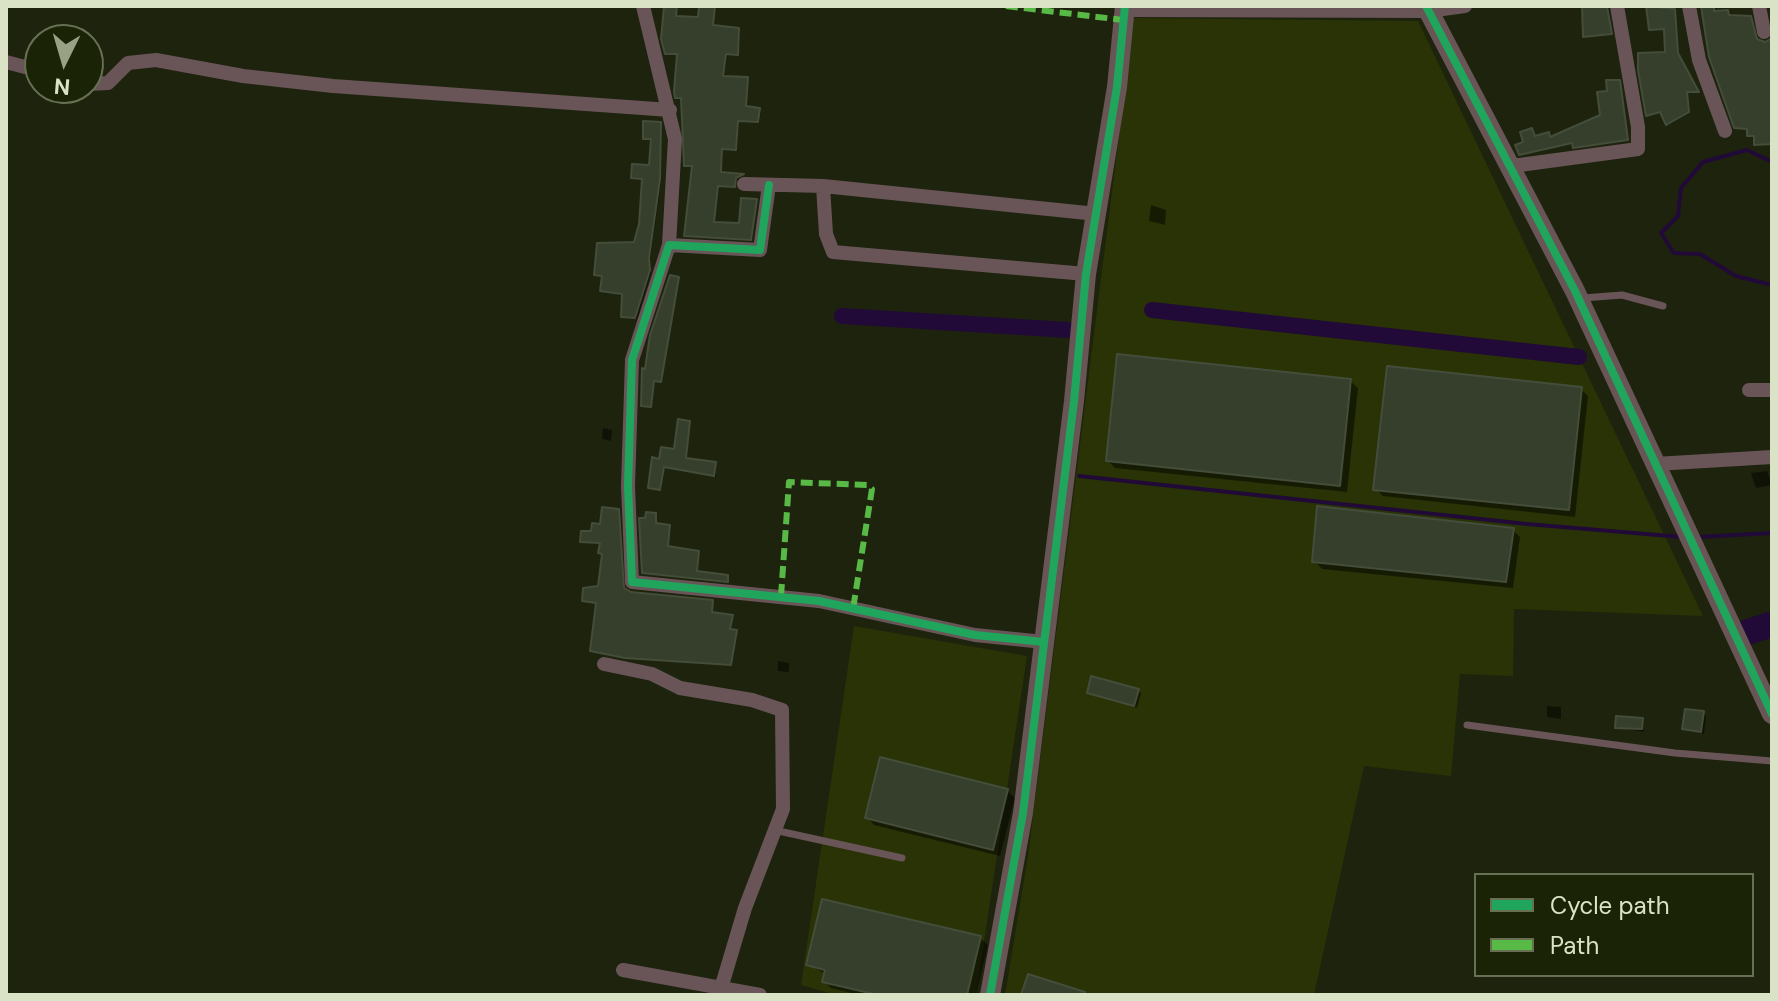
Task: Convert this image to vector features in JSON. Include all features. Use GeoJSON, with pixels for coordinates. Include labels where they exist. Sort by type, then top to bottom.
{"type":"FeatureCollection","features":[{"type":"Feature","properties":{"kind":"street"},"geometry":{"type":"LineString","coordinates":[[643,6],[653,61],[670,110],[676,160],[669,245],[636,338],[632,360],[628,486],[632,582],[809,600],[975,635],[1044,642]]}},
{"type":"Feature","properties":{"kind":"street"},"geometry":{"type":"LineString","coordinates":[[990,995],[1023,813],[1086,274],[1125,8],[1465,6]]}},
{"type":"Feature","properties":{"kind":"street"},"geometry":{"type":"LineString","coordinates":[[1512,166],[1638,149],[1638,127],[1617,6]]}},
{"type":"Feature","properties":{"kind":"street"},"geometry":{"type":"LineString","coordinates":[[1689,6],[1699,60],[1725,131]]}},
{"type":"Feature","properties":{"kind":"street"},"geometry":{"type":"LineString","coordinates":[[1759,6],[1764,32]]}},
{"type":"Feature","properties":{"kind":"street"},"geometry":{"type":"LineString","coordinates":[[1427,8],[1512,166],[1578,299],[1772,714]]}},
{"type":"Feature","properties":{"kind":"street"},"geometry":{"type":"LineString","coordinates":[[104,83],[108,83],[128,63],[156,60],[243,76],[333,86],[670,110]]}},
{"type":"Feature","properties":{"kind":"street"},"geometry":{"type":"LineString","coordinates":[[744,184],[823,186],[1097,214]]}},
{"type":"Feature","properties":{"kind":"street"},"geometry":{"type":"LineString","coordinates":[[669,245],[760,250],[769,185]]}},
{"type":"Feature","properties":{"kind":"street"},"geometry":{"type":"LineString","coordinates":[[823,186],[827,245],[833,252],[1086,274]]}},
{"type":"Feature","properties":{"kind":"street"},"geometry":{"type":"LineString","coordinates":[[1749,390],[1772,390]]}},
{"type":"Feature","properties":{"kind":"street"},"geometry":{"type":"LineString","coordinates":[[1655,464],[1772,457]]}},
{"type":"Feature","properties":{"kind":"street"},"geometry":{"type":"LineString","coordinates":[[604,664],[652,674],[680,688],[752,700],[782,710],[785,794],[748,898],[720,992]]}},
{"type":"Feature","properties":{"kind":"street"},"geometry":{"type":"LineString","coordinates":[[623,970],[720,992],[760,995]]}},
{"type":"Feature","properties":{"kind":"lane"},"geometry":{"type":"LineString","coordinates":[[1578,299],[1622,295],[1663,306]]}},
{"type":"Feature","properties":{"kind":"lane"},"geometry":{"type":"LineString","coordinates":[[1467,725],[1675,753],[1772,761]]}},
{"type":"Feature","properties":{"kind":"lane"},"geometry":{"type":"LineString","coordinates":[[774,830],[902,858]]}},
{"type":"Feature","properties":{"kind":"shaded area"},"geometry":{"type":"Polygon","coordinates":[[[1134,18],[1418,21],[1703,616],[1514,609],[1513,676],[1460,674],[1451,776],[1364,766],[1314,995],[1005,995],[1028,856],[1134,18]]]}},
{"type":"Feature","properties":{"kind":"shaded area"},"geometry":{"type":"Polygon","coordinates":[[[854,626],[1027,656],[976,995],[836,995],[801,985],[854,626]]]}},
{"type":"Feature","properties":{"kind":"building"},"geometry":{"type":"Polygon","coordinates":[[[664,6],[677,6],[676,16],[698,17],[699,6],[715,6],[713,25],[739,28],[738,55],[726,54],[723,76],[748,77],[746,106],[760,108],[758,122],[738,121],[736,150],[722,149],[721,172],[744,174],[736,178],[735,187],[718,186],[714,222],[739,223],[741,198],[757,199],[751,240],[684,236],[692,166],[684,166],[681,98],[675,98],[674,91],[677,54],[665,54],[661,39],[664,6]]]}},
{"type":"Feature","properties":{"kind":"building"},"geometry":{"type":"Polygon","coordinates":[[[1582,6],[1607,6],[1612,34],[1583,37],[1582,6]]]}},
{"type":"Feature","properties":{"kind":"building"},"geometry":{"type":"Polygon","coordinates":[[[1646,6],[1675,9],[1678,53],[1699,92],[1687,92],[1689,112],[1666,125],[1660,112],[1646,116],[1638,70],[1638,53],[1665,52],[1664,29],[1649,30],[1646,6]]]}},
{"type":"Feature","properties":{"kind":"building"},"geometry":{"type":"Polygon","coordinates":[[[1701,6],[1714,6],[1714,11],[1728,10],[1729,15],[1751,16],[1757,39],[1765,42],[1772,38],[1772,144],[1754,145],[1754,136],[1747,136],[1747,129],[1734,128],[1709,57],[1701,6]]]}},
{"type":"Feature","properties":{"kind":"building"},"geometry":{"type":"Polygon","coordinates":[[[1606,80],[1620,80],[1628,140],[1573,148],[1572,143],[1519,155],[1515,145],[1523,142],[1520,132],[1532,128],[1535,136],[1549,132],[1550,137],[1600,115],[1597,92],[1607,91],[1606,80]]]}},
{"type":"Feature","properties":{"kind":"building"},"geometry":{"type":"Polygon","coordinates":[[[643,121],[661,122],[660,179],[650,270],[635,318],[621,317],[622,294],[600,291],[602,276],[594,275],[597,243],[634,242],[639,224],[642,179],[631,178],[632,164],[649,165],[651,139],[643,139],[643,121]]]}},
{"type":"Feature","properties":{"kind":"building"},"geometry":{"type":"Polygon","coordinates":[[[670,275],[679,277],[661,382],[654,381],[651,407],[641,406],[642,368],[645,369],[650,335],[670,275]]]}},
{"type":"Feature","properties":{"kind":"building"},"geometry":{"type":"Polygon","coordinates":[[[1117,354],[1351,379],[1340,486],[1106,461],[1117,354]]]}},
{"type":"Feature","properties":{"kind":"building"},"geometry":{"type":"Polygon","coordinates":[[[1387,366],[1582,387],[1569,510],[1373,490],[1387,366]]]}},
{"type":"Feature","properties":{"kind":"building"},"geometry":{"type":"Polygon","coordinates":[[[678,419],[690,421],[686,458],[716,462],[714,476],[664,467],[660,490],[648,488],[652,457],[659,459],[661,447],[674,449],[678,419]]]}},
{"type":"Feature","properties":{"kind":"building"},"geometry":{"type":"Polygon","coordinates":[[[1317,506],[1514,528],[1506,582],[1312,562],[1317,506]]]}},
{"type":"Feature","properties":{"kind":"building"},"geometry":{"type":"Polygon","coordinates":[[[602,507],[619,509],[624,588],[631,592],[713,600],[712,612],[733,615],[730,629],[737,630],[731,665],[625,658],[590,651],[596,603],[582,601],[583,588],[598,586],[602,554],[598,553],[600,543],[580,542],[581,531],[591,531],[592,523],[600,524],[602,507]]]}},
{"type":"Feature","properties":{"kind":"building"},"geometry":{"type":"Polygon","coordinates":[[[646,512],[656,513],[656,523],[670,525],[668,546],[699,551],[697,571],[728,575],[728,582],[642,573],[639,518],[645,518],[646,512]]]}},
{"type":"Feature","properties":{"kind":"building"},"geometry":{"type":"Polygon","coordinates":[[[1091,676],[1139,689],[1134,706],[1087,693],[1091,676]]]}},
{"type":"Feature","properties":{"kind":"building"},"geometry":{"type":"Polygon","coordinates":[[[1685,709],[1704,711],[1701,732],[1682,729],[1685,709]]]}},
{"type":"Feature","properties":{"kind":"building"},"geometry":{"type":"Polygon","coordinates":[[[1616,716],[1643,718],[1642,729],[1615,728],[1616,716]]]}},
{"type":"Feature","properties":{"kind":"building"},"geometry":{"type":"Polygon","coordinates":[[[880,757],[1008,789],[993,850],[865,818],[880,757]]]}},
{"type":"Feature","properties":{"kind":"building"},"geometry":{"type":"Polygon","coordinates":[[[822,899],[981,936],[967,995],[878,995],[822,982],[825,970],[806,965],[822,899]]]}},
{"type":"Feature","properties":{"kind":"building"},"geometry":{"type":"Polygon","coordinates":[[[1028,974],[1085,992],[1085,995],[1021,995],[1028,974]]]}},
{"type":"Feature","properties":{"kind":"waterway"},"geometry":{"type":"LineString","coordinates":[[1772,162],[1747,150],[1703,162],[1681,188],[1678,216],[1661,233],[1674,253],[1700,254],[1736,276],[1772,285]]}},
{"type":"Feature","properties":{"kind":"waterway"},"geometry":{"type":"LineString","coordinates":[[1152,310],[1579,357]]}},
{"type":"Feature","properties":{"kind":"waterway"},"geometry":{"type":"LineString","coordinates":[[842,316],[1068,330]]}},
{"type":"Feature","properties":{"kind":"waterway"},"geometry":{"type":"LineString","coordinates":[[1079,476],[1527,524],[1682,537]]}},
{"type":"Feature","properties":{"kind":"waterway"},"geometry":{"type":"LineString","coordinates":[[1698,537],[1772,533]]}},
{"type":"Feature","properties":{"kind":"waterway"},"geometry":{"type":"LineString","coordinates":[[1748,632],[1772,624]]}},
{"type":"Feature","properties":{"kind":"marked path"},"geometry":{"type":"LineString","coordinates":[[1006,6],[1123,20]]}},
{"type":"Feature","properties":{"kind":"marked path"},"geometry":{"type":"LineString","coordinates":[[781,596],[789,482],[867,485],[872,489],[853,609]]}},
{"type":"Feature","properties":{"kind":"cycle path"},"geometry":{"type":"LineString","coordinates":[[990,995],[1023,813],[1074,401],[1086,274],[1117,87],[1125,6]]}},
{"type":"Feature","properties":{"kind":"cycle path"},"geometry":{"type":"LineString","coordinates":[[1426,6],[1575,291],[1772,714]]}},
{"type":"Feature","properties":{"kind":"cycle path"},"geometry":{"type":"LineString","coordinates":[[769,185],[760,250],[669,245],[632,360],[628,486],[632,582],[819,601],[975,635],[1044,642]]}}]}
